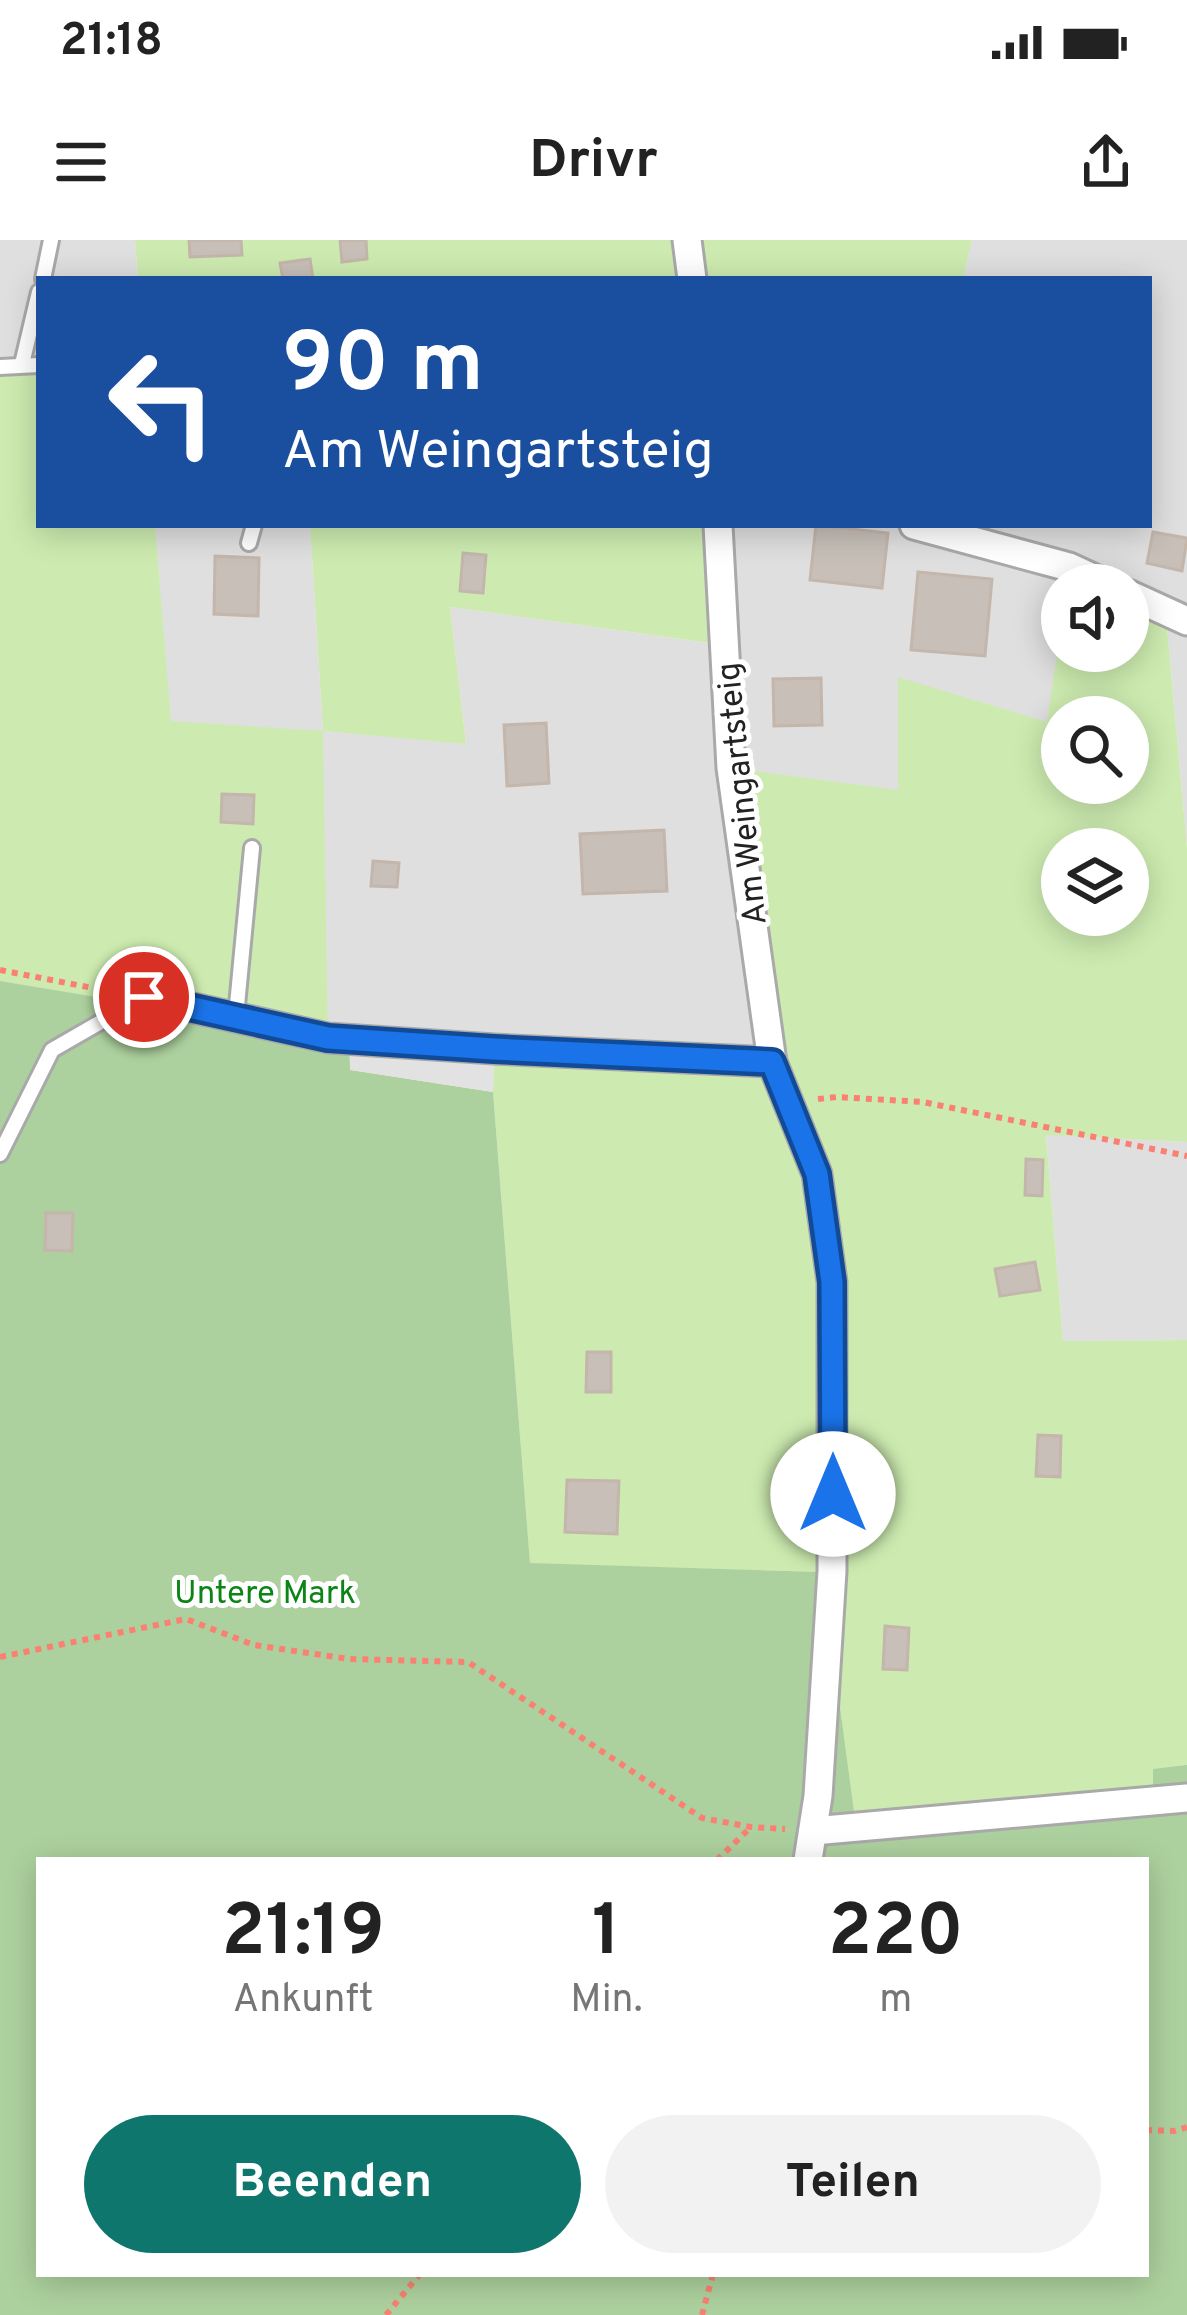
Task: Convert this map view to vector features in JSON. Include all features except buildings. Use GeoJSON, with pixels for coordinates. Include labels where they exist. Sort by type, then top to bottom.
{"type":"FeatureCollection","features":[{"type":"Feature","properties":{"kind":"street"},"geometry":{"type":"LineString","coordinates":[[687,240],[692,276]]}},
{"type":"Feature","properties":{"kind":"street","name":"Am Weingartsteig"},"geometry":{"type":"LineString","coordinates":[[718,528],[730,768],[772,1062],[817,1174],[832,1282],[832,1571],[818,1796],[809,1857]]}},
{"type":"Feature","properties":{"kind":"street"},"geometry":{"type":"LineString","coordinates":[[925,528],[1058,564]]}},
{"type":"Feature","properties":{"kind":"street"},"geometry":{"type":"LineString","coordinates":[[1149,604],[1187,621]]}},
{"type":"Feature","properties":{"kind":"street"},"geometry":{"type":"LineString","coordinates":[[144,997],[328,1038],[772,1062]]}},
{"type":"Feature","properties":{"kind":"street"},"geometry":{"type":"LineString","coordinates":[[813,1831],[1187,1798]]}},
{"type":"Feature","properties":{"kind":"lane"},"geometry":{"type":"LineString","coordinates":[[44,276],[51,240]]}},
{"type":"Feature","properties":{"kind":"lane"},"geometry":{"type":"LineString","coordinates":[[22,364],[36,305]]}},
{"type":"Feature","properties":{"kind":"lane"},"geometry":{"type":"LineString","coordinates":[[0,367],[36,364]]}},
{"type":"Feature","properties":{"kind":"lane"},"geometry":{"type":"LineString","coordinates":[[249,542],[253,528]]}},
{"type":"Feature","properties":{"kind":"lane"},"geometry":{"type":"LineString","coordinates":[[236,1016],[252,848]]}},
{"type":"Feature","properties":{"kind":"lane"},"geometry":{"type":"LineString","coordinates":[[0,1154],[52,1050],[144,997]]}},
{"type":"Feature","properties":{"kind":"path"},"geometry":{"type":"LineString","coordinates":[[0,970],[144,997]]}},
{"type":"Feature","properties":{"kind":"path"},"geometry":{"type":"LineString","coordinates":[[790,1102],[837,1097],[923,1102],[1187,1156]]}},
{"type":"Feature","properties":{"kind":"path"},"geometry":{"type":"LineString","coordinates":[[0,1657],[186,1619],[254,1646],[349,1659],[467,1662],[702,1818],[813,1831]]}},
{"type":"Feature","properties":{"kind":"path"},"geometry":{"type":"LineString","coordinates":[[720,1857],[751,1827]]}},
{"type":"Feature","properties":{"kind":"path"},"geometry":{"type":"LineString","coordinates":[[1149,2130],[1187,2127]]}},
{"type":"Feature","properties":{"kind":"path"},"geometry":{"type":"LineString","coordinates":[[386,2315],[418,2277]]}},
{"type":"Feature","properties":{"kind":"path"},"geometry":{"type":"LineString","coordinates":[[702,2315],[712,2277]]}},
{"type":"Feature","properties":{"kind":"shaded area"},"geometry":{"type":"Polygon","coordinates":[[[0,240],[135,240],[138,276],[36,276],[36,365],[0,367],[0,240]]]}},
{"type":"Feature","properties":{"kind":"shaded area"},"geometry":{"type":"Polygon","coordinates":[[[972,240],[1187,240],[1187,848],[1166,616],[1149,607],[1149,564],[1041,564],[1041,672],[1055,672],[1052,696],[1041,696],[1041,721],[898,678],[898,790],[772,1062],[328,1038],[170,721],[155,528],[310,528],[323,731],[466,743],[450,607],[723,645],[718,528],[1152,528],[1152,276],[964,276],[972,240]]]}},
{"type":"Feature","properties":{"kind":"shaded area"},"geometry":{"type":"Polygon","coordinates":[[[349,1039],[494,1049],[493,1092],[350,1070],[349,1039]]]}},
{"type":"Feature","properties":{"kind":"shaded area"},"geometry":{"type":"Polygon","coordinates":[[[1046,1134],[1187,1142],[1187,1340],[1063,1341],[1046,1134]]]}},
{"type":"Feature","properties":{"kind":"green space"},"geometry":{"type":"Polygon","coordinates":[[[135,240],[972,240],[964,276],[138,276],[135,240]]]}},
{"type":"Feature","properties":{"kind":"green space"},"geometry":{"type":"Polygon","coordinates":[[[36,365],[36,528],[155,528],[171,721],[323,731],[328,1038],[0,981],[0,367],[36,365]]]}},
{"type":"Feature","properties":{"kind":"green space"},"geometry":{"type":"Polygon","coordinates":[[[310,528],[718,528],[724,645],[450,607],[466,744],[323,731],[310,528]]]}},
{"type":"Feature","properties":{"kind":"green space"},"geometry":{"type":"Polygon","coordinates":[[[1149,608],[1166,616],[1187,848],[1187,1142],[1046,1135],[1063,1341],[1187,1340],[1187,1769],[1153,1799],[854,1811],[822,1572],[530,1564],[493,1092],[494,1049],[772,1061],[731,768],[898,790],[898,677],[1041,720],[1041,804],[1149,804],[1149,696],[1051,696],[1054,672],[1149,672],[1149,608]]]}},
{"type":"Feature","properties":{"kind":"green space","name":"Untere Mark"},"geometry":{"type":"Polygon","coordinates":[[[0,981],[349,1039],[351,1070],[493,1092],[530,1563],[822,1572],[854,1811],[1153,1799],[1153,1769],[1187,1765],[1187,2315],[0,2315],[0,981]]]}},
{"type":"Feature","properties":{"kind":"route"},"geometry":{"type":"LineString","coordinates":[[144,997],[328,1038],[772,1062],[817,1174],[832,1282],[833,1494]]}}]}
